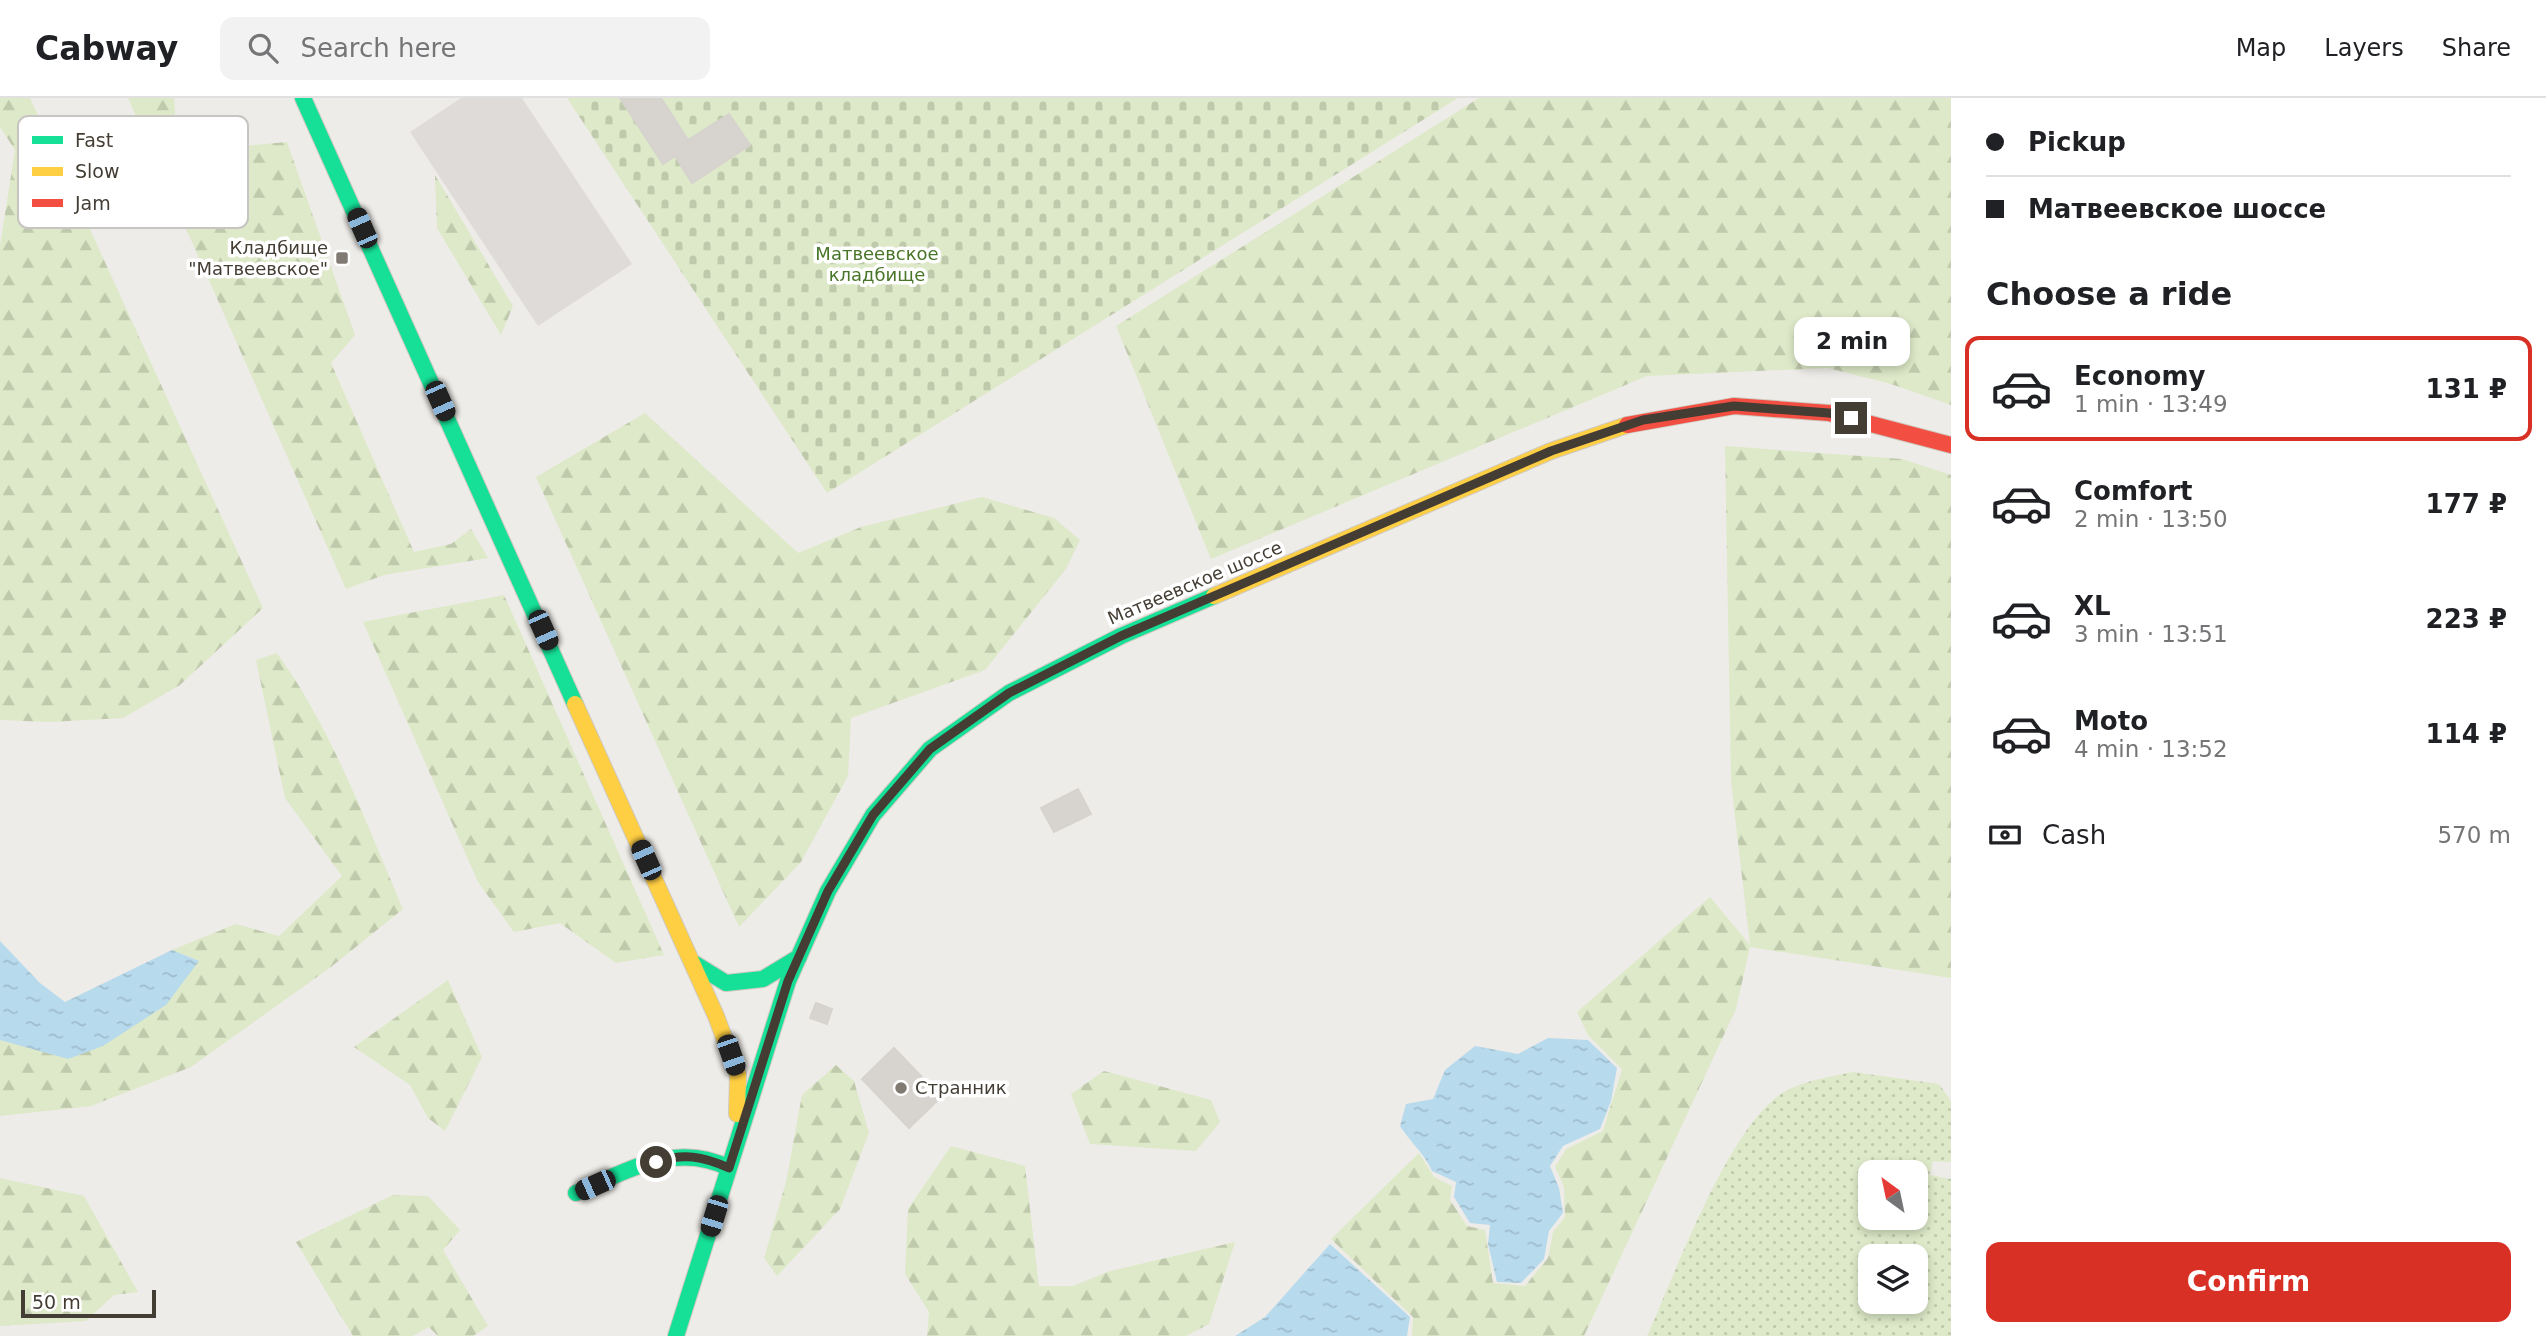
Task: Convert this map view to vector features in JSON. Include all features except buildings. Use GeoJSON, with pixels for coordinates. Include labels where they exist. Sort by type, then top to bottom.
{"type":"FeatureCollection","features":[{"type":"Feature","properties":{"kind":"main road"},"geometry":{"type":"LineString","coordinates":[[303,98],[716,1016],[738,1075],[736,1143]]}},
{"type":"Feature","properties":{"kind":"main road","name":"Матвеевское шоссе"},"geometry":{"type":"LineString","coordinates":[[676,1336],[736,1143],[799,957],[828,891],[873,815],[930,749],[1009,693],[1121,636],[1551,451],[1643,420],[1734,406],[1829,413],[1951,445]]}},
{"type":"Feature","properties":{"kind":"main road"},"geometry":{"type":"LineString","coordinates":[[692,962],[726,983],[763,979],[799,957]]}},
{"type":"Feature","properties":{"kind":"main road"},"geometry":{"type":"LineString","coordinates":[[576,1193],[634,1168],[677,1155],[702,1156],[729,1168]]}},
{"type":"Feature","properties":{"kind":"green space"},"geometry":{"type":"Polygon","coordinates":[[[0,98],[30,98],[38,116],[18,116],[18,228],[89,228],[263,608],[180,685],[123,718],[49,722],[0,720],[0,246],[15,150],[0,127],[0,98]]]}},
{"type":"Feature","properties":{"kind":"green space"},"geometry":{"type":"Polygon","coordinates":[[[128,98],[174,98],[175,116],[136,116],[128,98]]]}},
{"type":"Feature","properties":{"kind":"green space","name":"Матвеевское кладбище"},"geometry":{"type":"Polygon","coordinates":[[[567,98],[1458,98],[827,493],[567,98]]]}},
{"type":"Feature","properties":{"kind":"green space"},"geometry":{"type":"Polygon","coordinates":[[[1479,98],[1951,98],[1951,405],[1891,384],[1828,368],[1647,376],[1211,559],[1116,326],[1479,98]]]}},
{"type":"Feature","properties":{"kind":"green space"},"geometry":{"type":"Polygon","coordinates":[[[287,142],[355,335],[331,363],[414,552],[451,544],[471,529],[488,558],[384,575],[346,589],[186,228],[248,228],[248,146],[287,142]]]}},
{"type":"Feature","properties":{"kind":"green space"},"geometry":{"type":"Polygon","coordinates":[[[435,175],[513,306],[501,335],[437,228],[435,175]]]}},
{"type":"Feature","properties":{"kind":"green space"},"geometry":{"type":"Polygon","coordinates":[[[645,413],[798,553],[861,527],[982,497],[1054,518],[1080,540],[1066,569],[985,670],[851,718],[848,776],[801,862],[739,927],[536,477],[645,413]]]}},
{"type":"Feature","properties":{"kind":"green space"},"geometry":{"type":"Polygon","coordinates":[[[1725,446],[1902,459],[1951,475],[1951,978],[1750,947],[1736,1009],[1584,1336],[1412,1336],[1413,1317],[1331,1239],[1419,1153],[1434,1177],[1452,1186],[1450,1200],[1467,1226],[1485,1230],[1493,1283],[1525,1286],[1548,1258],[1553,1232],[1565,1217],[1564,1187],[1555,1167],[1566,1149],[1603,1131],[1622,1069],[1588,1035],[1577,1012],[1710,897],[1750,945],[1731,782],[1725,446]]]}},
{"type":"Feature","properties":{"kind":"green space"},"geometry":{"type":"Polygon","coordinates":[[[504,595],[664,955],[616,963],[560,923],[514,932],[478,882],[363,622],[504,595]]]}},
{"type":"Feature","properties":{"kind":"green space"},"geometry":{"type":"Polygon","coordinates":[[[277,653],[297,682],[331,745],[403,909],[331,967],[191,1067],[91,1106],[0,1116],[0,1040],[68,1058],[199,961],[172,950],[236,924],[279,936],[342,876],[285,798],[256,660],[277,653]]]}},
{"type":"Feature","properties":{"kind":"green space"},"geometry":{"type":"Polygon","coordinates":[[[448,980],[482,1057],[445,1131],[428,1118],[410,1085],[354,1047],[448,980]]]}},
{"type":"Feature","properties":{"kind":"green space"},"geometry":{"type":"Polygon","coordinates":[[[836,1065],[854,1081],[869,1133],[840,1209],[777,1276],[764,1258],[786,1182],[802,1095],[836,1065]]]}},
{"type":"Feature","properties":{"kind":"green space"},"geometry":{"type":"Polygon","coordinates":[[[1104,1071],[1211,1100],[1220,1122],[1196,1151],[1090,1144],[1071,1094],[1104,1071]]]}},
{"type":"Feature","properties":{"kind":"green space"},"geometry":{"type":"Polygon","coordinates":[[[1853,1072],[1939,1084],[1951,1101],[1951,1162],[1933,1161],[1930,1175],[1951,1179],[1951,1336],[1647,1336],[1706,1202],[1745,1133],[1765,1108],[1786,1091],[1810,1081],[1853,1072]]]}},
{"type":"Feature","properties":{"kind":"green space"},"geometry":{"type":"Polygon","coordinates":[[[951,1146],[1025,1166],[1039,1286],[1073,1286],[1110,1271],[1235,1242],[1209,1324],[1186,1336],[927,1336],[929,1312],[905,1274],[908,1209],[951,1146]]]}},
{"type":"Feature","properties":{"kind":"green space"},"geometry":{"type":"Polygon","coordinates":[[[0,1178],[84,1196],[138,1292],[114,1295],[86,1321],[0,1326],[0,1178]]]}},
{"type":"Feature","properties":{"kind":"green space"},"geometry":{"type":"Polygon","coordinates":[[[393,1195],[428,1196],[460,1230],[443,1250],[488,1326],[473,1336],[438,1336],[429,1327],[413,1336],[353,1336],[296,1242],[393,1195]]]}},
{"type":"Feature","properties":{"kind":"shaded area"},"geometry":{"type":"Polygon","coordinates":[[[461,98],[522,98],[632,264],[538,326],[410,132],[461,98]]]}},
{"type":"Feature","properties":{"kind":"water"},"geometry":{"type":"Polygon","coordinates":[[[0,941],[40,983],[65,1002],[172,950],[199,961],[166,1005],[103,1046],[68,1059],[0,1040],[0,941]]]}},
{"type":"Feature","properties":{"kind":"water"},"geometry":{"type":"Polygon","coordinates":[[[1548,1038],[1588,1040],[1617,1068],[1611,1101],[1600,1129],[1563,1146],[1550,1166],[1559,1188],[1563,1213],[1549,1231],[1544,1259],[1521,1283],[1497,1282],[1488,1244],[1490,1225],[1470,1223],[1454,1197],[1456,1182],[1432,1171],[1400,1126],[1406,1104],[1433,1099],[1445,1070],[1475,1046],[1518,1054],[1548,1038]]]}},
{"type":"Feature","properties":{"kind":"water"},"geometry":{"type":"Polygon","coordinates":[[[1330,1244],[1410,1317],[1407,1336],[1235,1336],[1265,1317],[1330,1244]]]}},
{"type":"Feature","properties":{"kind":"traffic: fast"},"geometry":{"type":"LineString","coordinates":[[303,98],[575,704]]}},
{"type":"Feature","properties":{"kind":"traffic: fast"},"geometry":{"type":"LineString","coordinates":[[676,1336],[788,981],[828,891],[873,815],[930,749],[1009,693],[1121,636],[1214,596]]}},
{"type":"Feature","properties":{"kind":"traffic: fast"},"geometry":{"type":"LineString","coordinates":[[692,962],[726,983],[763,979],[799,957]]}},
{"type":"Feature","properties":{"kind":"traffic: fast"},"geometry":{"type":"LineString","coordinates":[[576,1193],[632,1168],[670,1158],[709,1160],[729,1168]]}},
{"type":"Feature","properties":{"kind":"traffic: slow"},"geometry":{"type":"LineString","coordinates":[[1214,596],[1551,451],[1627,425]]}},
{"type":"Feature","properties":{"kind":"traffic: slow"},"geometry":{"type":"LineString","coordinates":[[575,704],[716,1016],[738,1075],[737,1114]]}},
{"type":"Feature","properties":{"kind":"traffic: jam"},"geometry":{"type":"LineString","coordinates":[[1627,425],[1734,406],[1829,413],[1951,445]]}},
{"type":"Feature","properties":{"kind":"place","name":"Кладбище \"Матвеевское\""},"geometry":{"type":"Point","coordinates":[342,258]}},
{"type":"Feature","properties":{"kind":"place","name":"Странник"},"geometry":{"type":"Point","coordinates":[901,1088]}},
{"type":"Feature","properties":{"kind":"route"},"geometry":{"type":"LineString","coordinates":[[656,1162],[677,1155],[702,1156],[729,1168],[788,981],[828,891],[873,815],[930,749],[1009,693],[1121,636],[1551,451],[1643,420],[1734,406],[1829,413],[1851,418]]}}]}
